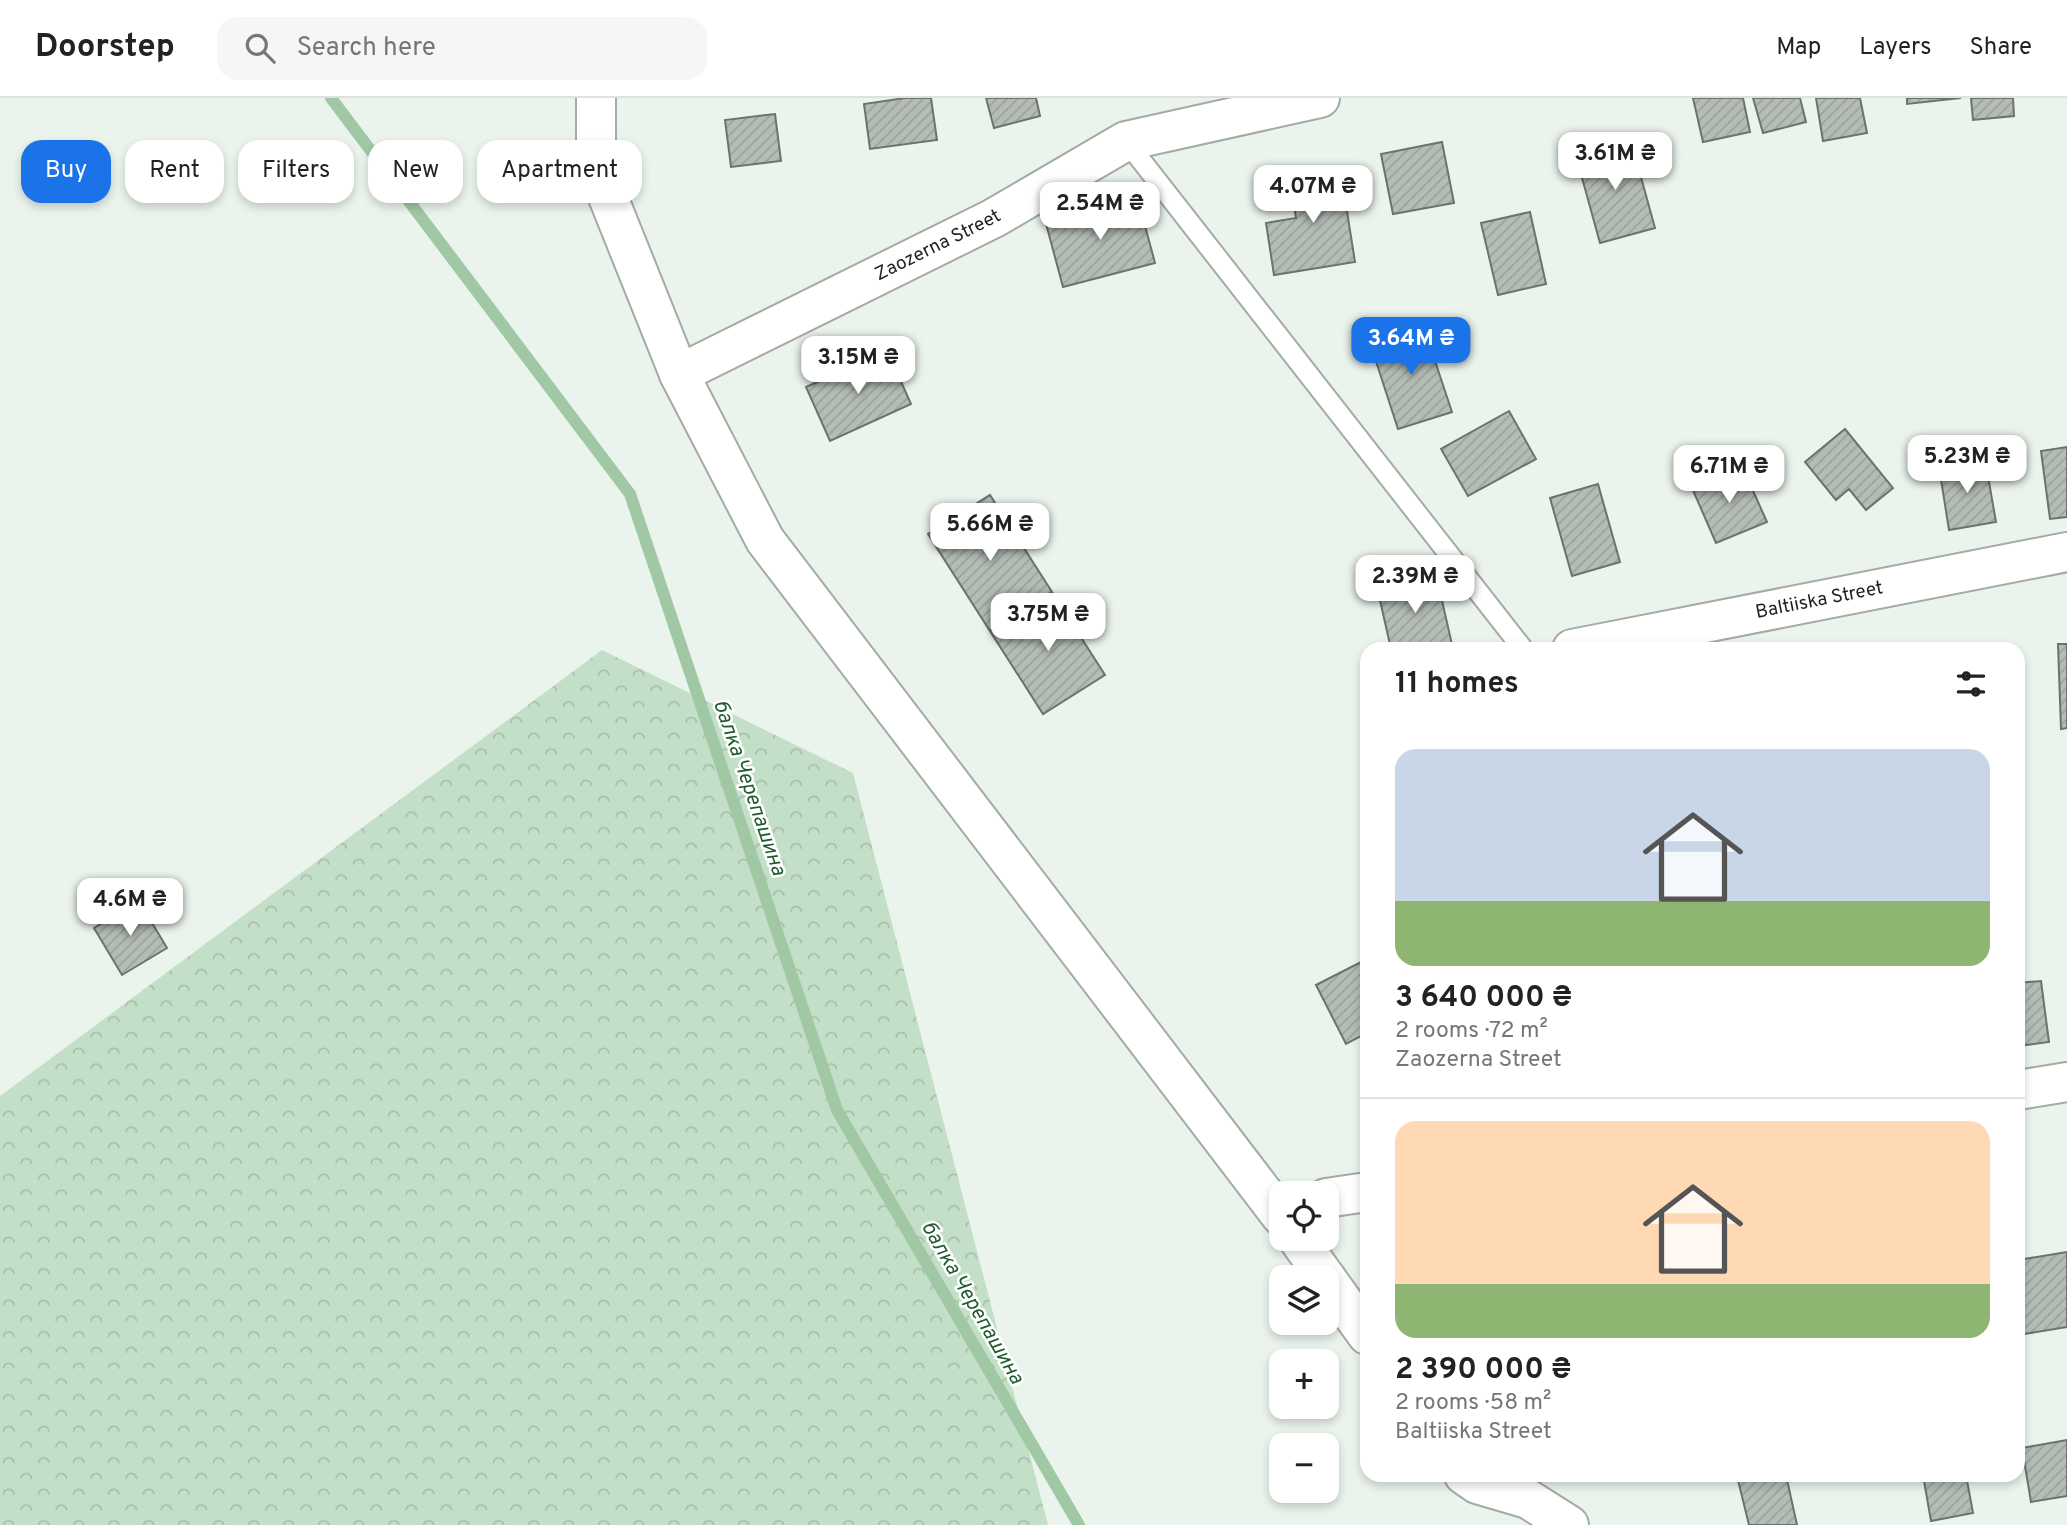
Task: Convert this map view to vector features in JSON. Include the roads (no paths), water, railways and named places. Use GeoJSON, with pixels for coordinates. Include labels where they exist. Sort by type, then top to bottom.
{"type":"FeatureCollection","features":[{"type":"Feature","properties":{"kind":"street"},"geometry":{"type":"LineString","coordinates":[[596,98],[596,167],[679,374],[765,540],[1269,1197]]}},
{"type":"Feature","properties":{"kind":"street","name":"Zaozerna Street"},"geometry":{"type":"LineString","coordinates":[[679,374],[994,218],[1126,141],[1321,98]]}},
{"type":"Feature","properties":{"kind":"street","name":"Baltiiska Street"},"geometry":{"type":"LineString","coordinates":[[1608,642],[2067,552]]}},
{"type":"Feature","properties":{"kind":"street"},"geometry":{"type":"LineString","coordinates":[[2025,1089],[2067,1082]]}},
{"type":"Feature","properties":{"kind":"street"},"geometry":{"type":"LineString","coordinates":[[1339,1196],[1360,1193]]}},
{"type":"Feature","properties":{"kind":"street"},"geometry":{"type":"LineString","coordinates":[[1339,1296],[1360,1325]]}},
{"type":"Feature","properties":{"kind":"street"},"geometry":{"type":"LineString","coordinates":[[1474,1482],[1528,1499],[1569,1525]]}},
{"type":"Feature","properties":{"kind":"lane"},"geometry":{"type":"LineString","coordinates":[[1126,141],[1518,642]]}},
{"type":"Feature","properties":{"kind":"waterway","name":"балка Черепашина"},"geometry":{"type":"LineString","coordinates":[[331,98],[630,494],[837,1110],[1079,1525]]}}]}
